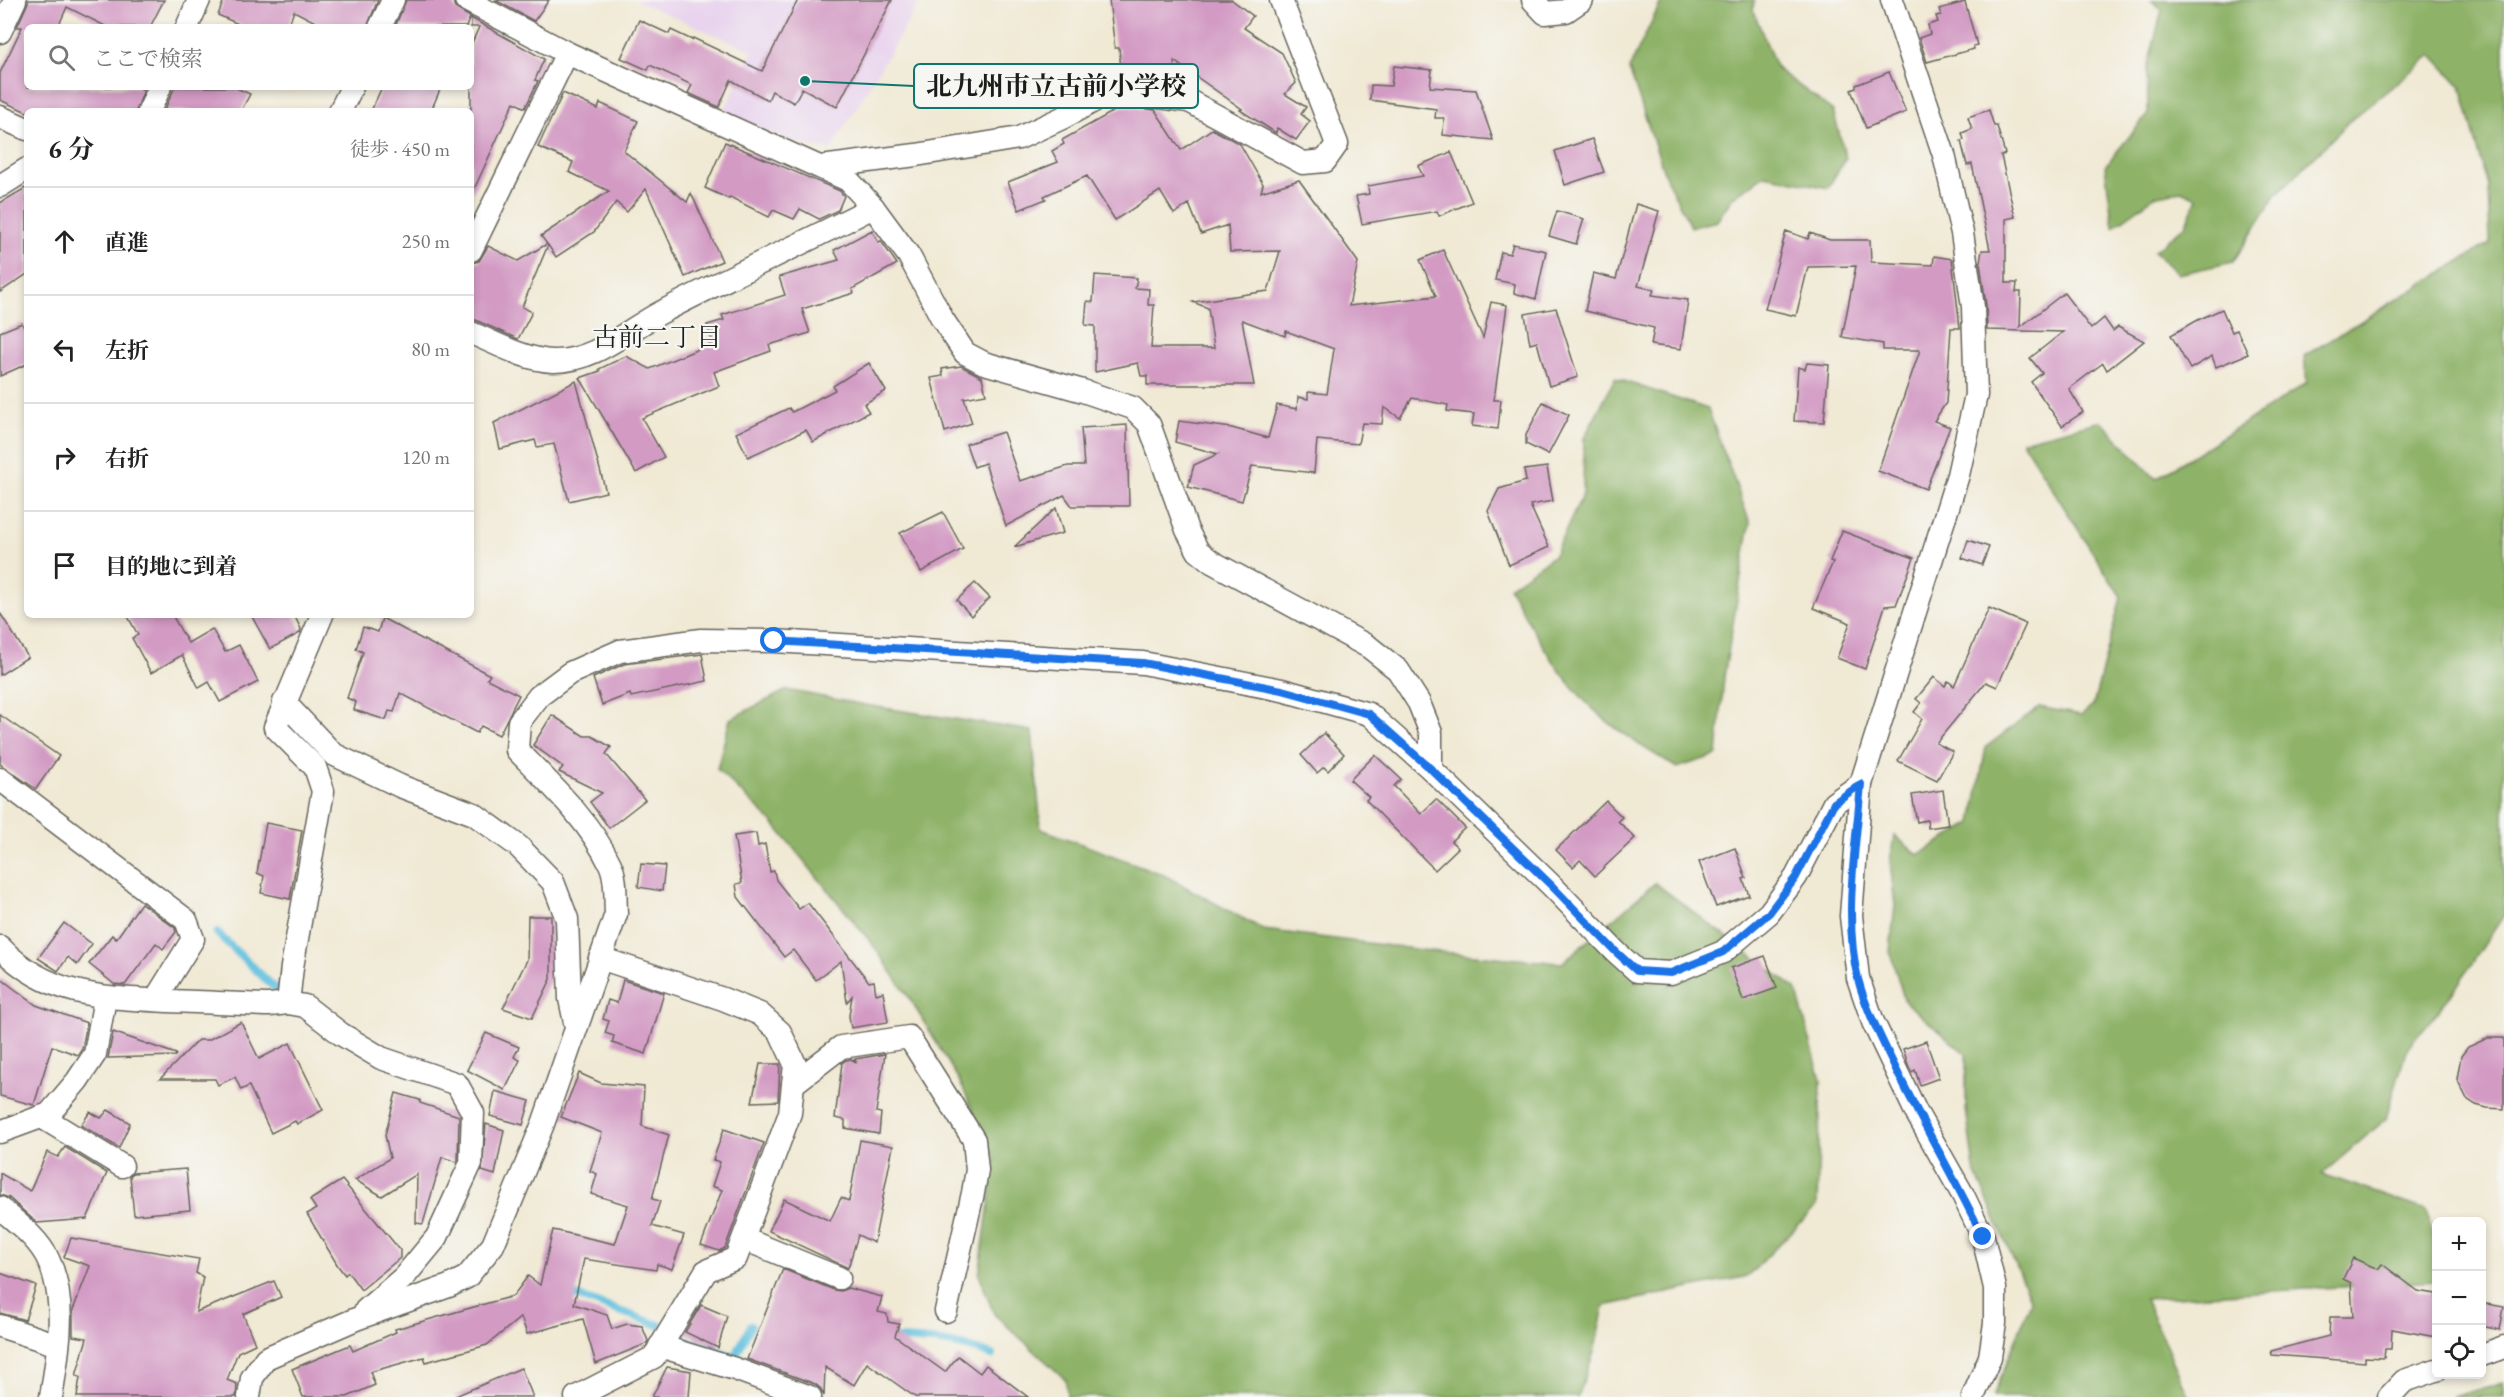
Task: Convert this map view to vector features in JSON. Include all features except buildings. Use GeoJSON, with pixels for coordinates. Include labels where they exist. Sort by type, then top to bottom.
{"type":"FeatureCollection","features":[{"type":"Feature","properties":{"kind":"street"},"geometry":{"type":"LineString","coordinates":[[0,32],[15,0]]}},
{"type":"Feature","properties":{"kind":"street"},"geometry":{"type":"LineString","coordinates":[[188,24],[199,0]]}},
{"type":"Feature","properties":{"kind":"street"},"geometry":{"type":"LineString","coordinates":[[381,24],[393,0]]}},
{"type":"Feature","properties":{"kind":"street"},"geometry":{"type":"LineString","coordinates":[[466,0],[567,52],[848,180],[873,207],[909,256],[943,320],[965,353],[984,363],[1133,408],[1149,424],[1198,551],[1212,562],[1369,647],[1398,670],[1419,703],[1431,733],[1431,769]]}},
{"type":"Feature","properties":{"kind":"street"},"geometry":{"type":"LineString","coordinates":[[822,167],[916,155],[1019,138],[1101,97],[1122,92],[1189,101],[1303,163],[1325,161],[1337,144],[1281,0]]}},
{"type":"Feature","properties":{"kind":"street"},"geometry":{"type":"LineString","coordinates":[[1533,0],[1545,13],[1566,11],[1582,0]]}},
{"type":"Feature","properties":{"kind":"street"},"geometry":{"type":"LineString","coordinates":[[1892,0],[1944,155],[1962,233],[1974,307],[1976,395],[1958,475],[1861,784],[1851,916],[1858,978],[1873,1022],[1917,1112],[1963,1195],[1983,1237],[1995,1288],[1995,1323],[1990,1357],[1973,1397]]}},
{"type":"Feature","properties":{"kind":"street"},"geometry":{"type":"LineString","coordinates":[[474,244],[567,52]]}},
{"type":"Feature","properties":{"kind":"street"},"geometry":{"type":"LineString","coordinates":[[150,108],[159,90]]}},
{"type":"Feature","properties":{"kind":"street"},"geometry":{"type":"LineString","coordinates":[[342,108],[350,90]]}},
{"type":"Feature","properties":{"kind":"street"},"geometry":{"type":"LineString","coordinates":[[0,117],[24,128]]}},
{"type":"Feature","properties":{"kind":"street"},"geometry":{"type":"LineString","coordinates":[[0,186],[24,172]]}},
{"type":"Feature","properties":{"kind":"street"},"geometry":{"type":"LineString","coordinates":[[474,334],[526,356],[554,361],[580,356],[606,346],[658,314],[873,207]]}},
{"type":"Feature","properties":{"kind":"street"},"geometry":{"type":"LineString","coordinates":[[288,1003],[292,967],[323,791],[315,767],[275,727],[321,618]]}},
{"type":"Feature","properties":{"kind":"street"},"geometry":{"type":"LineString","coordinates":[[249,1397],[252,1378],[266,1358],[356,1319],[449,1286],[467,1277],[493,1245],[543,1124],[616,914],[611,865],[577,813],[518,750],[519,722],[539,696],[570,673],[620,651],[701,640],[774,641],[1143,663],[1282,690],[1369,714],[1431,769],[1637,971],[1671,973],[1723,952],[1769,913],[1796,877],[1834,803],[1861,784]]}},
{"type":"Feature","properties":{"kind":"street"},"geometry":{"type":"LineString","coordinates":[[284,702],[333,754],[400,786],[474,814],[518,846],[553,882],[567,920],[570,999],[576,1028]]}},
{"type":"Feature","properties":{"kind":"street"},"geometry":{"type":"LineString","coordinates":[[0,779],[186,920],[193,939],[155,1000]]}},
{"type":"Feature","properties":{"kind":"street"},"geometry":{"type":"LineString","coordinates":[[0,947],[14,962],[53,985],[105,998],[270,1005],[288,1003],[304,1006],[341,1034],[381,1058],[458,1084],[473,1113],[471,1163],[437,1237],[404,1277],[356,1319]]}},
{"type":"Feature","properties":{"kind":"street"},"geometry":{"type":"LineString","coordinates":[[576,1397],[654,1357],[706,1271],[736,1258],[790,1113],[795,1064],[780,1032],[760,1014],[723,999],[600,958]]}},
{"type":"Feature","properties":{"kind":"street"},"geometry":{"type":"LineString","coordinates":[[0,1132],[49,1114],[77,1081],[95,1054],[105,998]]}},
{"type":"Feature","properties":{"kind":"street"},"geometry":{"type":"LineString","coordinates":[[793,1084],[841,1047],[909,1037],[974,1140],[976,1170],[973,1193],[946,1311]]}},
{"type":"Feature","properties":{"kind":"street"},"geometry":{"type":"LineString","coordinates":[[42,1117],[122,1166]]}},
{"type":"Feature","properties":{"kind":"street"},"geometry":{"type":"LineString","coordinates":[[0,1208],[32,1236],[48,1259],[59,1316],[58,1345],[51,1397]]}},
{"type":"Feature","properties":{"kind":"street"},"geometry":{"type":"LineString","coordinates":[[744,1239],[839,1278]]}},
{"type":"Feature","properties":{"kind":"street"},"geometry":{"type":"LineString","coordinates":[[0,1326],[58,1345]]}},
{"type":"Feature","properties":{"kind":"street"},"geometry":{"type":"LineString","coordinates":[[660,1346],[810,1397]]}},
{"type":"Feature","properties":{"kind":"street"},"geometry":{"type":"LineString","coordinates":[[2486,1353],[2504,1347]]}},
{"type":"Feature","properties":{"kind":"street"},"geometry":{"type":"LineString","coordinates":[[2389,1397],[2404,1381],[2432,1371]]}},
{"type":"Feature","properties":{"kind":"shaded area"},"geometry":{"type":"Polygon","coordinates":[[[635,0],[921,0],[831,150],[789,141],[724,111],[753,51],[635,0]]]}},
{"type":"Feature","properties":{"kind":"green space"},"geometry":{"type":"Polygon","coordinates":[[[1662,0],[1754,0],[1753,10],[1777,69],[1833,111],[1846,158],[1828,188],[1765,175],[1732,198],[1717,221],[1691,227],[1666,178],[1629,69],[1662,0]]]}},
{"type":"Feature","properties":{"kind":"green space"},"geometry":{"type":"Polygon","coordinates":[[[2151,0],[2504,0],[2504,915],[2451,995],[2406,1050],[2386,1119],[2322,1174],[2426,1210],[2432,1233],[2432,1281],[2145,1299],[2189,1397],[1993,1397],[2031,1301],[1974,1169],[1966,1109],[1966,1054],[1905,1002],[1890,952],[1895,905],[1890,862],[1894,835],[1918,855],[1972,823],[1986,747],[2039,707],[2081,715],[2093,706],[2121,597],[2022,441],[2101,421],[2156,479],[2307,383],[2304,356],[2490,243],[2488,187],[2461,86],[2432,55],[2352,119],[2276,195],[2233,262],[2178,274],[2154,251],[2185,226],[2197,198],[2181,191],[2157,195],[2113,227],[2105,166],[2148,114],[2147,69],[2162,10],[2151,0]]]}},
{"type":"Feature","properties":{"kind":"green space"},"geometry":{"type":"Polygon","coordinates":[[[1615,378],[1708,409],[1750,523],[1724,677],[1717,755],[1677,768],[1616,728],[1583,699],[1552,660],[1509,587],[1554,555],[1583,494],[1584,438],[1615,378]]]}},
{"type":"Feature","properties":{"kind":"green space"},"geometry":{"type":"Polygon","coordinates":[[[787,690],[865,705],[1032,731],[1041,829],[1162,874],[1264,930],[1430,951],[1562,963],[1655,883],[1796,989],[1821,1080],[1817,1206],[1748,1276],[1604,1306],[1594,1352],[1578,1397],[1067,1397],[1066,1380],[994,1314],[979,1275],[995,1160],[960,1082],[910,999],[873,945],[772,822],[717,769],[730,719],[787,690]]]}},
{"type":"Feature","properties":{"kind":"green space"},"geometry":{"type":"Polygon","coordinates":[[[2504,1382],[2504,1397],[2452,1397],[2504,1382]]]}},
{"type":"Feature","properties":{"kind":"waterway"},"geometry":{"type":"LineString","coordinates":[[217,933],[276,989]]}},
{"type":"Feature","properties":{"kind":"waterway"},"geometry":{"type":"LineString","coordinates":[[568,1293],[659,1325]]}},
{"type":"Feature","properties":{"kind":"waterway"},"geometry":{"type":"LineString","coordinates":[[682,1339],[735,1357],[751,1325]]}},
{"type":"Feature","properties":{"kind":"waterway"},"geometry":{"type":"LineString","coordinates":[[891,1339],[942,1342],[992,1355]]}},
{"type":"Feature","properties":{"kind":"place","name":"北九州市立古前小学校"},"geometry":{"type":"Point","coordinates":[805,81]}},
{"type":"Feature","properties":{"kind":"district","name":"古前二丁目"},"geometry":{"type":"Point","coordinates":[657,337]}},
{"type":"Feature","properties":{"kind":"route"},"geometry":{"type":"LineString","coordinates":[[774,641],[1143,663],[1282,690],[1369,714],[1431,769],[1637,971],[1671,973],[1723,952],[1769,913],[1796,877],[1834,803],[1861,784],[1851,916],[1858,978],[1873,1022],[1917,1112],[1963,1195],[1983,1237]]}}]}
